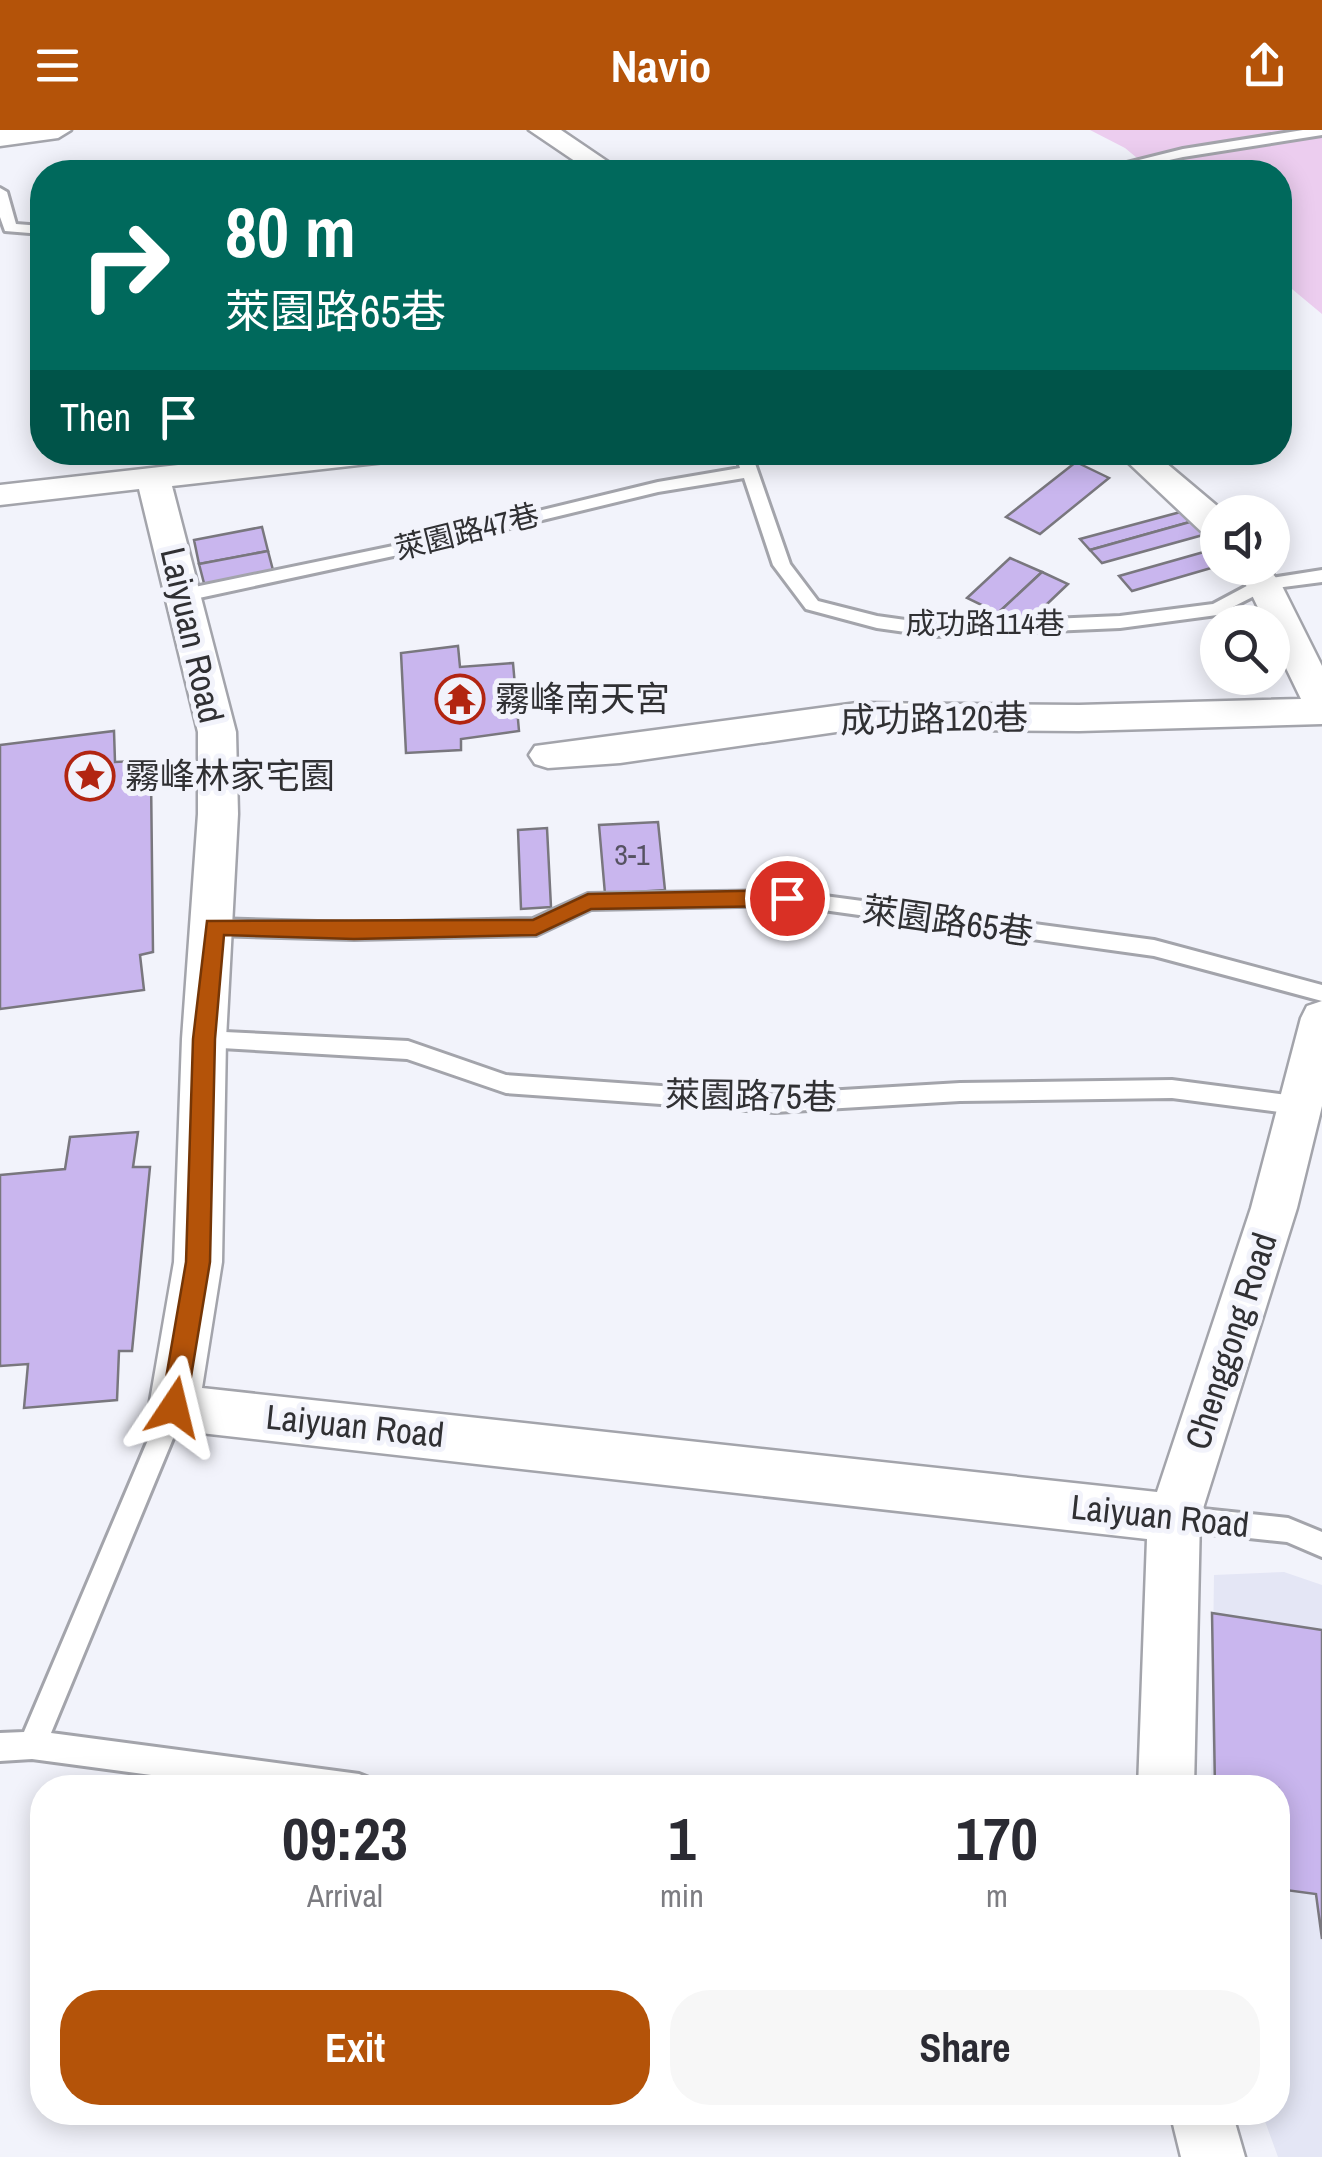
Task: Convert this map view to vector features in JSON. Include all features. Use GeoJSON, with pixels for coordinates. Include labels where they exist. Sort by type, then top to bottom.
{"type":"FeatureCollection","features":[{"type":"Feature","properties":{"kind":"street"},"geometry":{"type":"LineString","coordinates":[[0,138],[58,130]]}},
{"type":"Feature","properties":{"kind":"street"},"geometry":{"type":"LineString","coordinates":[[542,130],[589,160]]}},
{"type":"Feature","properties":{"kind":"street"},"geometry":{"type":"LineString","coordinates":[[0,495],[269,465]]}},
{"type":"Feature","properties":{"kind":"street"},"geometry":{"type":"LineString","coordinates":[[1148,465],[1200,509]]}},
{"type":"Feature","properties":{"kind":"street","name":"Laiyuan Road"},"geometry":{"type":"LineString","coordinates":[[154,478],[217,732],[214,927],[204,1039],[198,1262],[174,1407],[1174,1518]]}},
{"type":"Feature","properties":{"kind":"street"},"geometry":{"type":"LineString","coordinates":[[1261,585],[1322,707]]}},
{"type":"Feature","properties":{"kind":"street","name":"成功路120巷"},"geometry":{"type":"LineString","coordinates":[[548,755],[620,750],[856,716],[1079,718],[1322,707]]}},
{"type":"Feature","properties":{"kind":"street","name":"Chenggong Road"},"geometry":{"type":"LineString","coordinates":[[1166,1775],[1174,1518],[1274,1208],[1322,1018]]}},
{"type":"Feature","properties":{"kind":"street"},"geometry":{"type":"LineString","coordinates":[[1203,2125],[1212,2157]]}},
{"type":"Feature","properties":{"kind":"lane"},"geometry":{"type":"LineString","coordinates":[[1155,160],[1322,131]]}},
{"type":"Feature","properties":{"kind":"lane"},"geometry":{"type":"LineString","coordinates":[[0,192],[10,228],[30,229]]}},
{"type":"Feature","properties":{"kind":"lane","name":"成功路114巷"},"geometry":{"type":"LineString","coordinates":[[747,465],[782,565],[812,605],[877,622],[934,630],[1120,622],[1217,609],[1245,585]]}},
{"type":"Feature","properties":{"kind":"lane","name":"萊園路47巷"},"geometry":{"type":"LineString","coordinates":[[184,595],[398,550],[658,486],[750,472]]}},
{"type":"Feature","properties":{"kind":"lane","name":"成功路114巷"},"geometry":{"type":"LineString","coordinates":[[1290,576],[1322,576]]}},
{"type":"Feature","properties":{"kind":"lane","name":"萊園路65巷"},"geometry":{"type":"LineString","coordinates":[[214,927],[354,931],[536,928],[588,902],[787,898],[1154,948],[1322,993]]}},
{"type":"Feature","properties":{"kind":"lane","name":"萊園路75巷"},"geometry":{"type":"LineString","coordinates":[[204,1039],[408,1050],[506,1084],[775,1104],[960,1092],[1172,1090],[1302,1106]]}},
{"type":"Feature","properties":{"kind":"lane"},"geometry":{"type":"LineString","coordinates":[[32,1745],[174,1407]]}},
{"type":"Feature","properties":{"kind":"lane","name":"Laiyuan Road"},"geometry":{"type":"LineString","coordinates":[[1174,1518],[1288,1530],[1322,1546]]}},
{"type":"Feature","properties":{"kind":"lane"},"geometry":{"type":"LineString","coordinates":[[0,1748],[32,1745],[261,1775]]}},
{"type":"Feature","properties":{"kind":"shaded area"},"geometry":{"type":"Polygon","coordinates":[[[1090,130],[1322,130],[1322,314],[1292,289],[1292,160],[1140,160],[1090,130]]]}},
{"type":"Feature","properties":{"kind":"shaded area"},"geometry":{"type":"Polygon","coordinates":[[[1284,1572],[1322,1585],[1322,2157],[1278,2157],[1266,2125],[1290,2125],[1290,1775],[1211,1775],[1214,1575],[1284,1572]]]}},
{"type":"Feature","properties":{"kind":"building"},"geometry":{"type":"Polygon","coordinates":[[[1072,465],[1082,465],[1109,478],[1040,534],[1006,517],[1072,465]]]}},
{"type":"Feature","properties":{"kind":"building"},"geometry":{"type":"Polygon","coordinates":[[[1188,510],[1197,520],[1090,550],[1080,539],[1188,510]]]}},
{"type":"Feature","properties":{"kind":"building"},"geometry":{"type":"Polygon","coordinates":[[[1197,520],[1200,523],[1200,536],[1102,563],[1090,550],[1197,520]]]}},
{"type":"Feature","properties":{"kind":"building"},"geometry":{"type":"Polygon","coordinates":[[[262,527],[268,551],[199,564],[194,540],[262,527]]]}},
{"type":"Feature","properties":{"kind":"building"},"geometry":{"type":"Polygon","coordinates":[[[268,551],[274,574],[205,587],[199,564],[268,551]]]}},
{"type":"Feature","properties":{"kind":"building"},"geometry":{"type":"Polygon","coordinates":[[[1200,553],[1200,571],[1132,591],[1119,576],[1200,553]]]}},
{"type":"Feature","properties":{"kind":"building"},"geometry":{"type":"Polygon","coordinates":[[[1010,558],[1042,572],[998,613],[967,598],[1010,558]]]}},
{"type":"Feature","properties":{"kind":"building"},"geometry":{"type":"Polygon","coordinates":[[[1042,572],[1068,584],[1025,625],[998,613],[1042,572]]]}},
{"type":"Feature","properties":{"kind":"building","name":"霧峰南天宮"},"geometry":{"type":"Polygon","coordinates":[[[458,646],[460,667],[513,663],[519,731],[461,739],[461,750],[406,753],[401,653],[458,646]]]}},
{"type":"Feature","properties":{"kind":"building"},"geometry":{"type":"Polygon","coordinates":[[[114,731],[115,762],[136,761],[139,777],[151,776],[153,952],[140,955],[144,990],[0,1009],[0,745],[114,731]]]}},
{"type":"Feature","properties":{"kind":"building"},"geometry":{"type":"Polygon","coordinates":[[[658,822],[665,890],[605,894],[599,825],[658,822]]]}},
{"type":"Feature","properties":{"kind":"building"},"geometry":{"type":"Polygon","coordinates":[[[547,828],[551,907],[521,909],[518,830],[547,828]]]}},
{"type":"Feature","properties":{"kind":"building"},"geometry":{"type":"Polygon","coordinates":[[[138,1132],[133,1167],[150,1167],[132,1351],[119,1351],[117,1400],[24,1408],[28,1364],[0,1366],[0,1175],[65,1169],[70,1137],[138,1132]]]}},
{"type":"Feature","properties":{"kind":"building"},"geometry":{"type":"Polygon","coordinates":[[[1212,1613],[1322,1630],[1322,1939],[1316,1894],[1290,1891],[1290,1775],[1215,1775],[1212,1613]]]}},
{"type":"Feature","properties":{"kind":"place","name":"霧峰南天宮"},"geometry":{"type":"Point","coordinates":[460,699]}},
{"type":"Feature","properties":{"kind":"place","name":"霧峰林家宅園"},"geometry":{"type":"Point","coordinates":[90,776]}},
{"type":"Feature","properties":{"kind":"route"},"geometry":{"type":"LineString","coordinates":[[174,1407],[198,1262],[204,1039],[214,927],[354,931],[536,928],[588,902],[787,898]]}}]}
